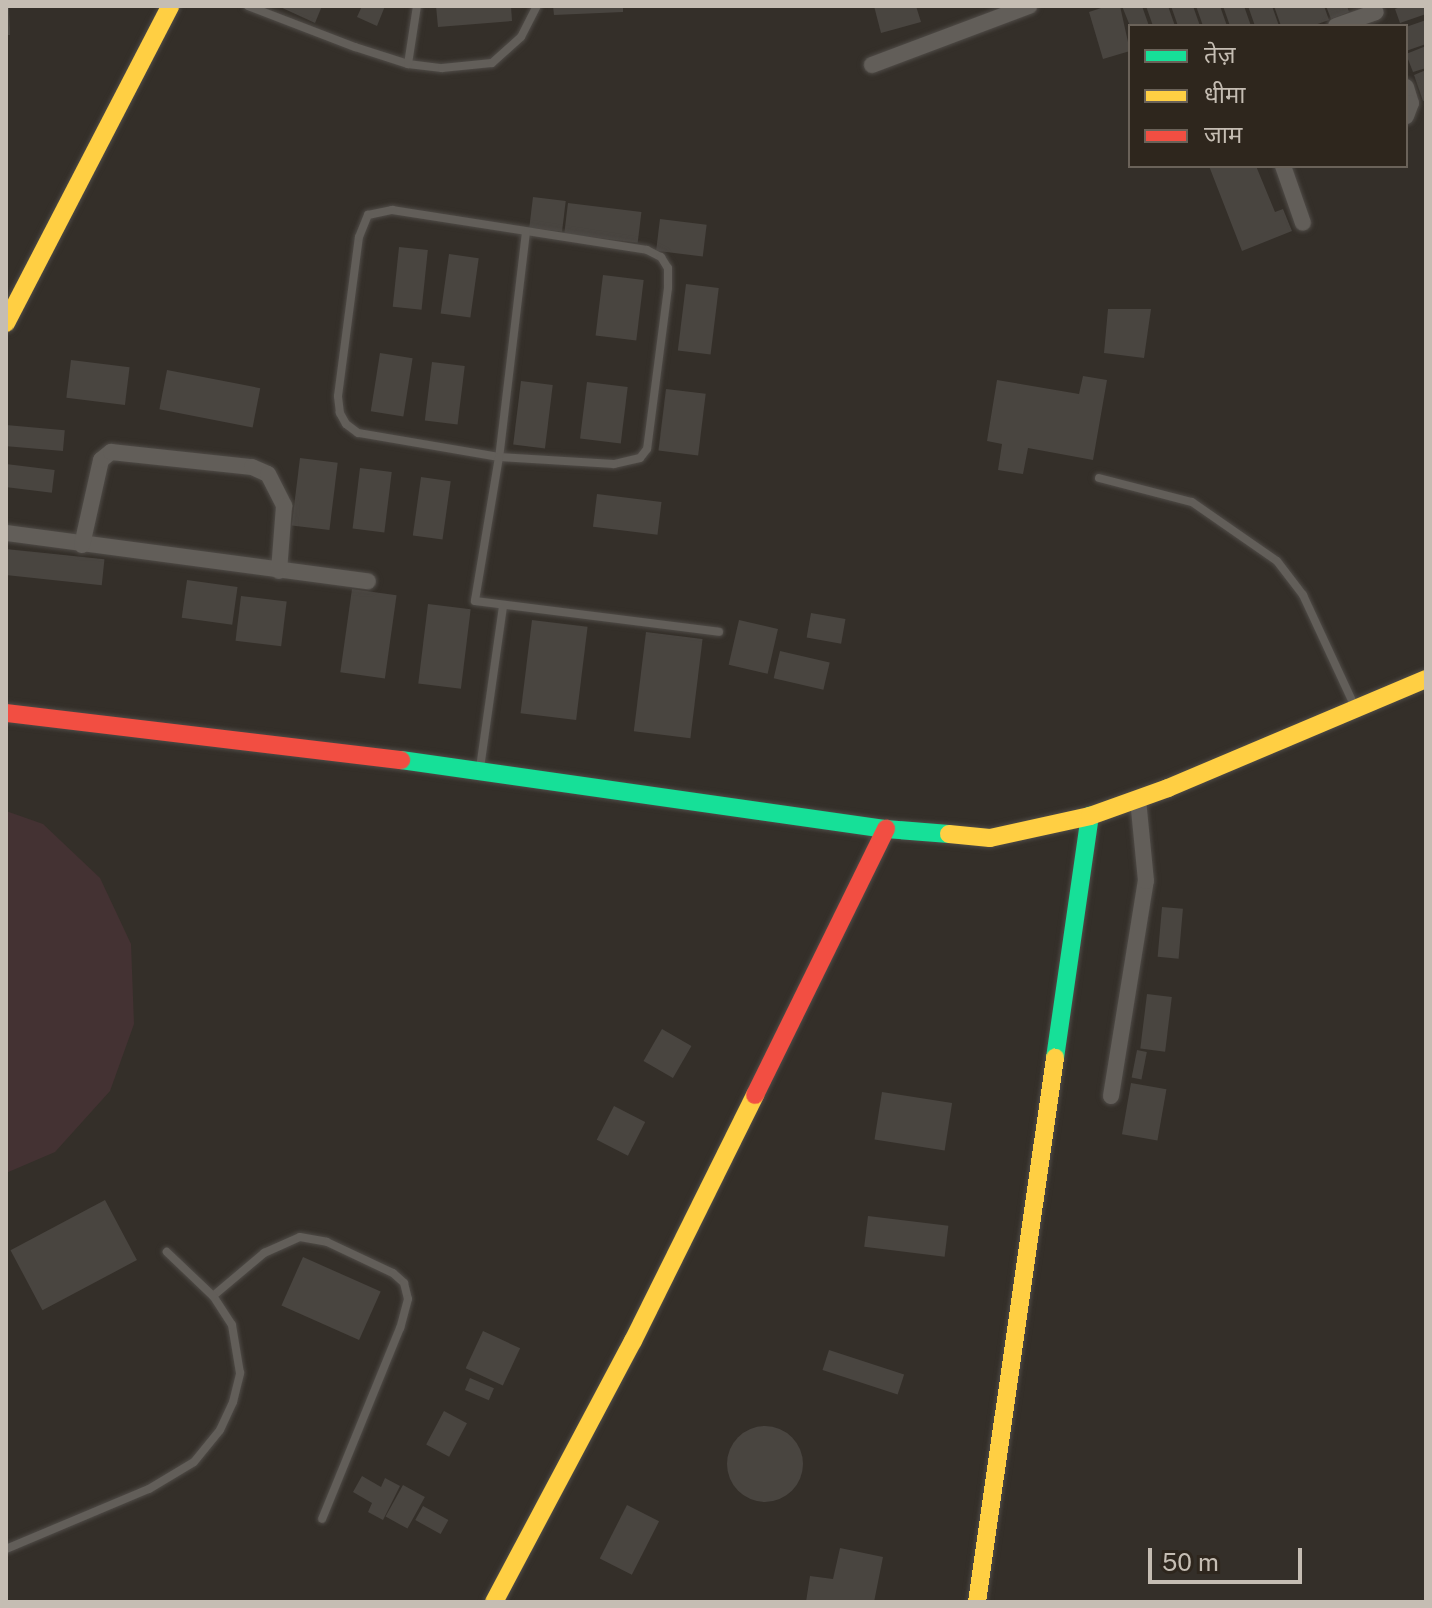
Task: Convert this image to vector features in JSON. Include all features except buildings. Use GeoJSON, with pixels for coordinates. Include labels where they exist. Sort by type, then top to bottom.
{"type":"FeatureCollection","features":[{"type":"Feature","properties":{"kind":"street"},"geometry":{"type":"LineString","coordinates":[[6,323],[170,6]]}},
{"type":"Feature","properties":{"kind":"street"},"geometry":{"type":"LineString","coordinates":[[872,65],[1029,6]]}},
{"type":"Feature","properties":{"kind":"street"},"geometry":{"type":"LineString","coordinates":[[1343,24],[1377,15]]}},
{"type":"Feature","properties":{"kind":"street"},"geometry":{"type":"LineString","coordinates":[[1284,168],[1303,223]]}},
{"type":"Feature","properties":{"kind":"street"},"geometry":{"type":"LineString","coordinates":[[82,545],[101,460],[111,452],[252,467],[268,474],[284,506],[279,571]]}},
{"type":"Feature","properties":{"kind":"street"},"geometry":{"type":"LineString","coordinates":[[6,533],[368,581]]}},
{"type":"Feature","properties":{"kind":"street"},"geometry":{"type":"LineString","coordinates":[[6,713],[480,769],[886,829],[990,838],[1033,831],[1090,816],[1138,799],[1426,679]]}},
{"type":"Feature","properties":{"kind":"street"},"geometry":{"type":"LineString","coordinates":[[1111,1096],[1146,881],[1138,799]]}},
{"type":"Feature","properties":{"kind":"street"},"geometry":{"type":"LineString","coordinates":[[977,1602],[1090,816]]}},
{"type":"Feature","properties":{"kind":"street"},"geometry":{"type":"LineString","coordinates":[[494,1602],[633,1341],[886,829]]}},
{"type":"Feature","properties":{"kind":"lane"},"geometry":{"type":"LineString","coordinates":[[248,6],[408,64],[442,68],[492,63],[521,37],[537,6]]}},
{"type":"Feature","properties":{"kind":"lane"},"geometry":{"type":"LineString","coordinates":[[408,64],[417,6]]}},
{"type":"Feature","properties":{"kind":"lane"},"geometry":{"type":"LineString","coordinates":[[392,210],[647,250],[661,257],[668,268],[647,449],[640,458],[614,464],[499,457],[358,433],[340,413],[338,396],[359,237],[368,215],[392,210]]}},
{"type":"Feature","properties":{"kind":"lane"},"geometry":{"type":"LineString","coordinates":[[526,232],[499,457],[475,601],[719,632]]}},
{"type":"Feature","properties":{"kind":"lane"},"geometry":{"type":"LineString","coordinates":[[1099,478],[1192,502],[1277,561],[1303,595],[1356,709]]}},
{"type":"Feature","properties":{"kind":"lane"},"geometry":{"type":"LineString","coordinates":[[480,769],[503,606]]}},
{"type":"Feature","properties":{"kind":"lane"},"geometry":{"type":"LineString","coordinates":[[213,1296],[264,1253],[300,1237],[327,1242],[393,1273],[404,1283],[408,1299],[400,1328],[322,1519]]}},
{"type":"Feature","properties":{"kind":"lane"},"geometry":{"type":"LineString","coordinates":[[6,1549],[149,1489],[194,1462],[220,1430],[233,1402],[240,1373],[232,1325],[213,1296],[167,1252]]}},
{"type":"Feature","properties":{"kind":"shaded area"},"geometry":{"type":"Polygon","coordinates":[[[6,811],[43,824],[100,878],[131,944],[134,1024],[110,1091],[55,1152],[6,1173],[6,811]]]}},
{"type":"Feature","properties":{"kind":"traffic: fast"},"geometry":{"type":"LineString","coordinates":[[401,760],[886,829],[949,834]]}},
{"type":"Feature","properties":{"kind":"traffic: fast"},"geometry":{"type":"LineString","coordinates":[[1055,1058],[1090,816]]}},
{"type":"Feature","properties":{"kind":"traffic: slow"},"geometry":{"type":"LineString","coordinates":[[6,323],[170,6]]}},
{"type":"Feature","properties":{"kind":"traffic: slow"},"geometry":{"type":"LineString","coordinates":[[949,834],[990,838],[1090,816],[1168,788],[1426,679]]}},
{"type":"Feature","properties":{"kind":"traffic: slow"},"geometry":{"type":"LineString","coordinates":[[977,1602],[1055,1058]]}},
{"type":"Feature","properties":{"kind":"traffic: slow"},"geometry":{"type":"LineString","coordinates":[[494,1602],[633,1341],[755,1095]]}},
{"type":"Feature","properties":{"kind":"traffic: jam"},"geometry":{"type":"LineString","coordinates":[[6,713],[401,760]]}},
{"type":"Feature","properties":{"kind":"traffic: jam"},"geometry":{"type":"LineString","coordinates":[[755,1095],[886,829]]}}]}
